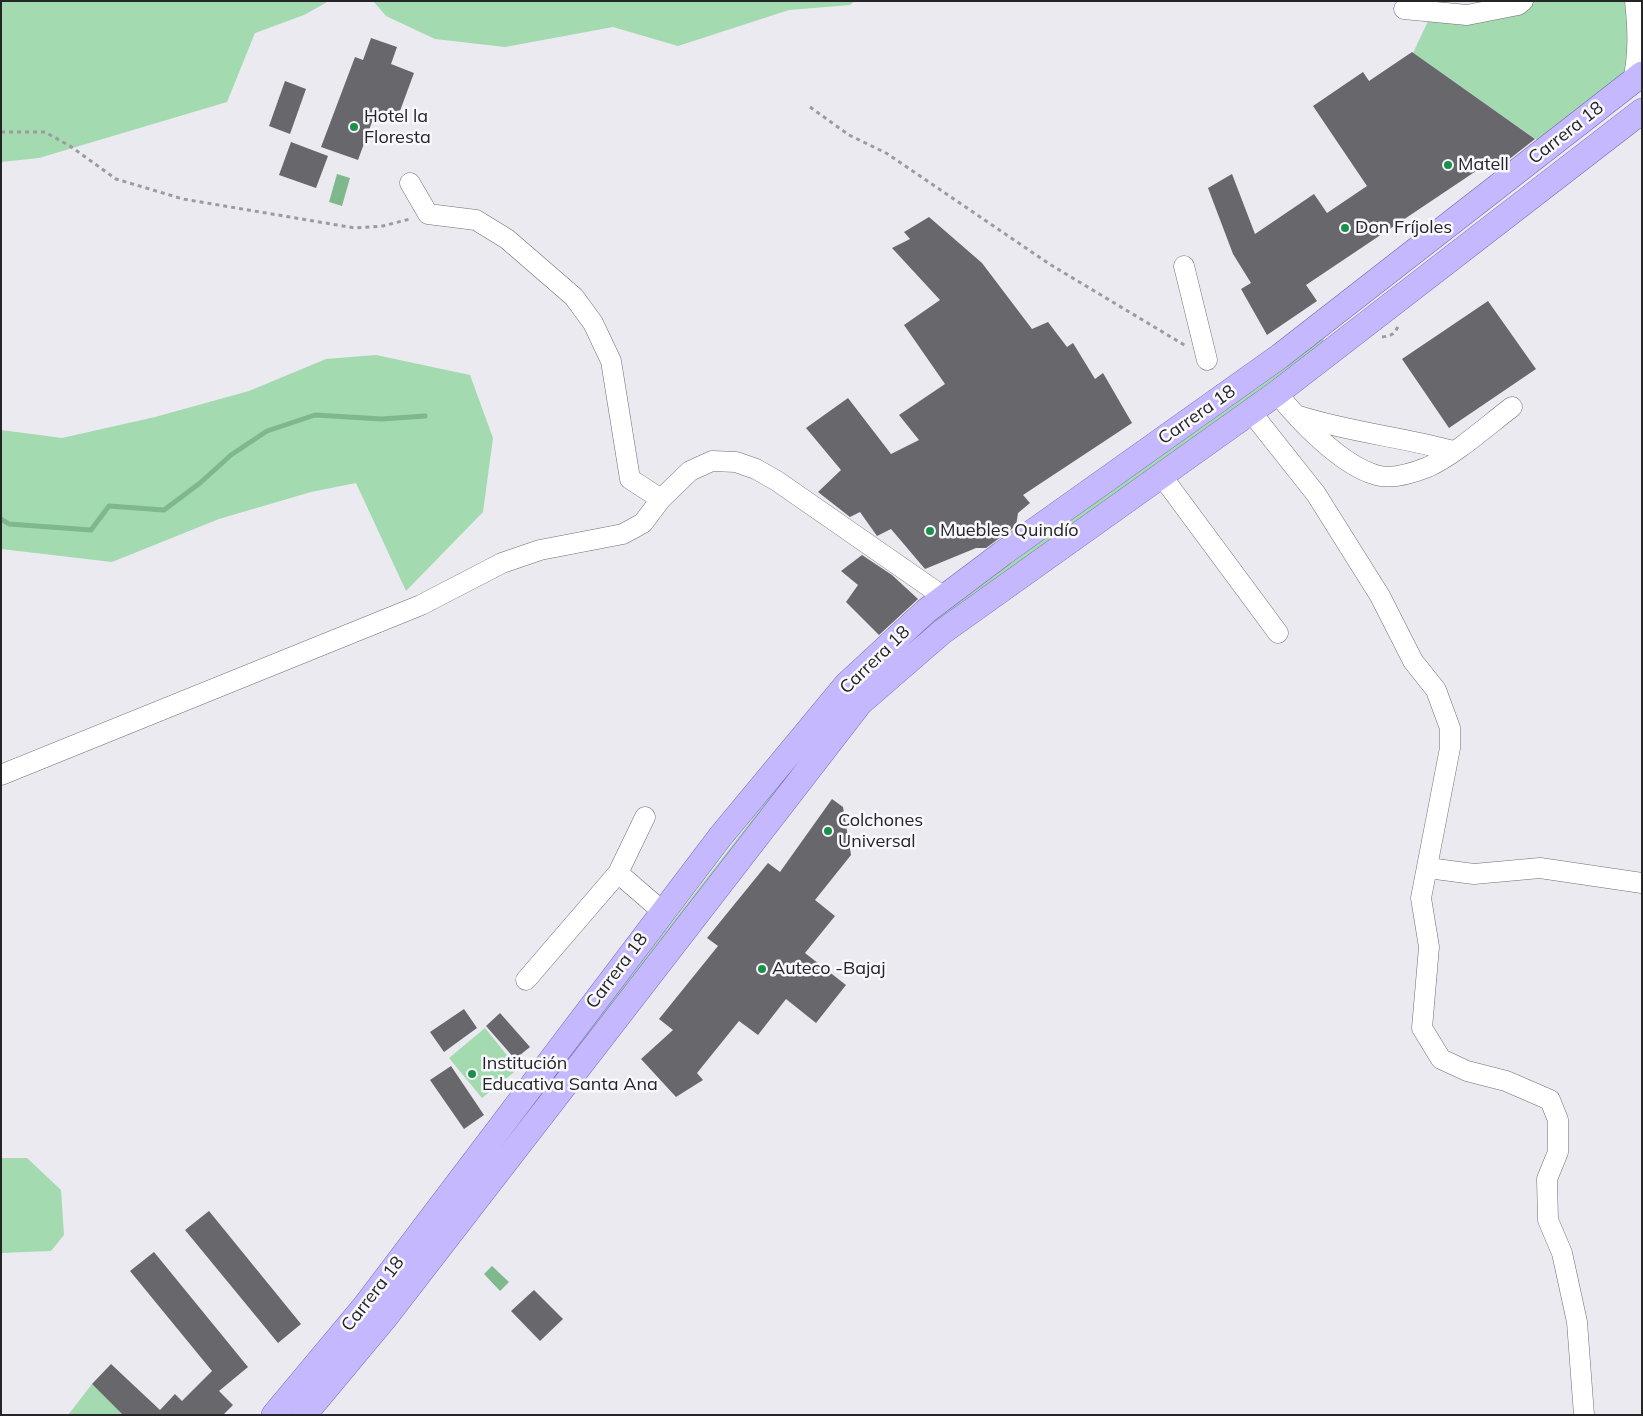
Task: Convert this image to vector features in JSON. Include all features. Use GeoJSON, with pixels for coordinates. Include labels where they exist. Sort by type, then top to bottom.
{"type":"FeatureCollection","features":[{"type":"Feature","properties":{"kind":"main road","name":"Carrera 18"},"geometry":{"type":"LineString","coordinates":[[274,1415],[365,1306],[434,1217],[662,911],[720,837],[846,685],[926,611],[1003,553],[1280,356],[1638,77]]}},
{"type":"Feature","properties":{"kind":"main road","name":"Carrera 18"},"geometry":{"type":"LineString","coordinates":[[304,1415],[389,1311],[860,703],[942,632],[1251,412],[1642,111]]}},
{"type":"Feature","properties":{"kind":"street"},"geometry":{"type":"LineString","coordinates":[[1404,9],[1467,15],[1518,5],[1523,1]]}},
{"type":"Feature","properties":{"kind":"street"},"geometry":{"type":"LineString","coordinates":[[1635,1],[1638,36],[1638,77]]}},
{"type":"Feature","properties":{"kind":"street"},"geometry":{"type":"LineString","coordinates":[[410,183],[428,214],[476,220],[507,239],[574,297],[593,323],[612,361],[626,464],[630,479],[661,499]]}},
{"type":"Feature","properties":{"kind":"street"},"geometry":{"type":"LineString","coordinates":[[1184,266],[1207,360]]}},
{"type":"Feature","properties":{"kind":"street"},"geometry":{"type":"LineString","coordinates":[[1277,392],[1297,415],[1341,455],[1376,475],[1394,476],[1429,466],[1453,451],[1512,407]]}},
{"type":"Feature","properties":{"kind":"street"},"geometry":{"type":"LineString","coordinates":[[1251,412],[1316,494],[1380,596],[1413,661],[1426,674],[1436,690],[1445,712],[1450,728],[1450,748],[1421,898],[1429,947],[1422,1028],[1441,1059],[1467,1070],[1506,1081],[1550,1100],[1558,1120],[1558,1152],[1547,1179],[1548,1220],[1562,1253],[1577,1322],[1584,1415]]}},
{"type":"Feature","properties":{"kind":"street"},"geometry":{"type":"LineString","coordinates":[[1297,415],[1335,427],[1413,440],[1453,451]]}},
{"type":"Feature","properties":{"kind":"street"},"geometry":{"type":"LineString","coordinates":[[1,775],[421,605],[502,563],[540,550],[622,534],[642,523],[661,499],[690,471],[712,462],[736,462],[756,469],[777,481],[944,598]]}},
{"type":"Feature","properties":{"kind":"street"},"geometry":{"type":"LineString","coordinates":[[1161,475],[1278,632]]}},
{"type":"Feature","properties":{"kind":"street"},"geometry":{"type":"LineString","coordinates":[[526,980],[618,873],[645,817]]}},
{"type":"Feature","properties":{"kind":"street"},"geometry":{"type":"LineString","coordinates":[[1428,868],[1474,874],[1540,868],[1642,883]]}},
{"type":"Feature","properties":{"kind":"street"},"geometry":{"type":"LineString","coordinates":[[618,873],[662,911]]}},
{"type":"Feature","properties":{"kind":"path"},"geometry":{"type":"LineString","coordinates":[[810,107],[849,135],[886,153],[1051,265],[1207,360]]}},
{"type":"Feature","properties":{"kind":"path"},"geometry":{"type":"LineString","coordinates":[[1,132],[45,132],[70,146],[116,179],[183,199],[355,228],[383,226],[428,214]]}},
{"type":"Feature","properties":{"kind":"shaded area"},"geometry":{"type":"Polygon","coordinates":[[[1,1],[329,1],[304,15],[255,33],[227,102],[39,158],[1,162],[1,1]]]}},
{"type":"Feature","properties":{"kind":"shaded area"},"geometry":{"type":"Polygon","coordinates":[[[373,1],[855,1],[850,5],[789,10],[678,46],[613,27],[505,47],[435,39],[386,16],[373,1]]]}},
{"type":"Feature","properties":{"kind":"shaded area"},"geometry":{"type":"Polygon","coordinates":[[[1533,1],[1628,1],[1629,71],[1537,140],[1413,53],[1429,19],[1519,12],[1533,1]]]}},
{"type":"Feature","properties":{"kind":"shaded area"},"geometry":{"type":"Polygon","coordinates":[[[337,174],[350,178],[342,206],[329,202],[337,174]]]}},
{"type":"Feature","properties":{"kind":"shaded area"},"geometry":{"type":"Polygon","coordinates":[[[1321,335],[1327,345],[936,625],[294,1415],[285,1415],[470,1183],[806,750],[930,620],[1321,335]]]}},
{"type":"Feature","properties":{"kind":"shaded area"},"geometry":{"type":"Polygon","coordinates":[[[376,355],[470,375],[493,438],[483,512],[406,591],[356,483],[311,492],[219,519],[112,562],[1,549],[1,430],[62,438],[155,417],[249,391],[326,359],[376,355]]]}},
{"type":"Feature","properties":{"kind":"shaded area"},"geometry":{"type":"Polygon","coordinates":[[[485,1028],[518,1069],[482,1098],[449,1058],[485,1028]]]}},
{"type":"Feature","properties":{"kind":"shaded area"},"geometry":{"type":"Polygon","coordinates":[[[1,1158],[27,1158],[61,1190],[64,1235],[51,1251],[1,1253],[1,1158]]]}},
{"type":"Feature","properties":{"kind":"shaded area"},"geometry":{"type":"Polygon","coordinates":[[[492,1266],[509,1282],[500,1291],[484,1274],[492,1266]]]}},
{"type":"Feature","properties":{"kind":"shaded area"},"geometry":{"type":"Polygon","coordinates":[[[92,1384],[123,1415],[68,1415],[92,1384]]]}},
{"type":"Feature","properties":{"kind":"building"},"geometry":{"type":"Polygon","coordinates":[[[371,38],[397,47],[391,64],[414,73],[397,119],[376,111],[358,160],[321,147],[355,57],[363,60],[371,38]]]}},
{"type":"Feature","properties":{"kind":"building"},"geometry":{"type":"Polygon","coordinates":[[[1412,52],[1535,139],[1494,171],[1488,163],[1306,285],[1317,301],[1267,335],[1241,289],[1251,283],[1233,254],[1208,188],[1232,174],[1255,234],[1314,194],[1327,213],[1367,186],[1313,106],[1363,72],[1369,81],[1412,52]]]}},
{"type":"Feature","properties":{"kind":"building"},"geometry":{"type":"Polygon","coordinates":[[[285,81],[306,89],[290,134],[269,126],[285,81]]]}},
{"type":"Feature","properties":{"kind":"building"},"geometry":{"type":"Polygon","coordinates":[[[291,142],[328,156],[316,188],[279,175],[291,142]]]}},
{"type":"Feature","properties":{"kind":"building"},"geometry":{"type":"Polygon","coordinates":[[[929,217],[982,263],[1032,329],[1048,322],[1067,347],[1073,343],[1095,379],[1103,373],[1132,423],[1023,495],[1030,503],[1018,513],[1016,526],[986,548],[976,548],[925,569],[891,529],[877,536],[860,512],[850,517],[818,492],[841,470],[806,428],[848,398],[891,454],[919,440],[899,415],[945,384],[904,325],[940,300],[892,248],[910,239],[904,232],[929,217]]]}},
{"type":"Feature","properties":{"kind":"building"},"geometry":{"type":"Polygon","coordinates":[[[1488,301],[1536,369],[1449,428],[1402,359],[1488,301]]]}},
{"type":"Feature","properties":{"kind":"building"},"geometry":{"type":"Polygon","coordinates":[[[862,555],[892,575],[918,599],[879,635],[846,602],[858,585],[841,571],[862,555]]]}},
{"type":"Feature","properties":{"kind":"building","name":"Auteco -Bajaj"},"geometry":{"type":"Polygon","coordinates":[[[832,799],[843,807],[851,855],[815,900],[835,916],[805,953],[846,985],[816,1023],[786,999],[758,1035],[739,1021],[697,1073],[703,1080],[676,1097],[641,1059],[673,1030],[659,1019],[718,946],[707,938],[768,863],[780,872],[832,799]]]}},
{"type":"Feature","properties":{"kind":"building"},"geometry":{"type":"Polygon","coordinates":[[[464,1009],[477,1028],[444,1052],[430,1032],[464,1009]]]}},
{"type":"Feature","properties":{"kind":"building"},"geometry":{"type":"Polygon","coordinates":[[[500,1013],[530,1047],[515,1059],[486,1026],[500,1013]]]}},
{"type":"Feature","properties":{"kind":"building"},"geometry":{"type":"Polygon","coordinates":[[[451,1066],[484,1115],[464,1129],[430,1080],[451,1066]]]}},
{"type":"Feature","properties":{"kind":"building"},"geometry":{"type":"Polygon","coordinates":[[[209,1211],[301,1324],[278,1343],[185,1230],[209,1211]]]}},
{"type":"Feature","properties":{"kind":"building"},"geometry":{"type":"Polygon","coordinates":[[[154,1252],[248,1367],[219,1391],[233,1405],[223,1415],[123,1415],[92,1384],[111,1364],[160,1410],[175,1394],[182,1401],[212,1371],[130,1271],[154,1252]]]}},
{"type":"Feature","properties":{"kind":"building"},"geometry":{"type":"Polygon","coordinates":[[[534,1290],[563,1319],[540,1341],[511,1311],[534,1290]]]}},
{"type":"Feature","properties":{"kind":"waterway"},"geometry":{"type":"LineString","coordinates":[[1,519],[9,524],[91,530],[109,506],[164,510],[200,483],[231,455],[267,431],[315,415],[382,419],[425,416]]}},
{"type":"Feature","properties":{"kind":"place","name":"Hotel la Floresta"},"geometry":{"type":"Point","coordinates":[354,127]}},
{"type":"Feature","properties":{"kind":"place","name":"Matell"},"geometry":{"type":"Point","coordinates":[1448,165]}},
{"type":"Feature","properties":{"kind":"place","name":"Don Fríjoles"},"geometry":{"type":"Point","coordinates":[1345,228]}},
{"type":"Feature","properties":{"kind":"place","name":"Muebles Quindío"},"geometry":{"type":"Point","coordinates":[930,531]}},
{"type":"Feature","properties":{"kind":"place","name":"Colchones Universal"},"geometry":{"type":"Point","coordinates":[828,831]}},
{"type":"Feature","properties":{"kind":"place","name":"Auteco -Bajaj"},"geometry":{"type":"Point","coordinates":[762,969]}},
{"type":"Feature","properties":{"kind":"place","name":"Institución Educativa Santa Ana"},"geometry":{"type":"Point","coordinates":[472,1074]}}]}
